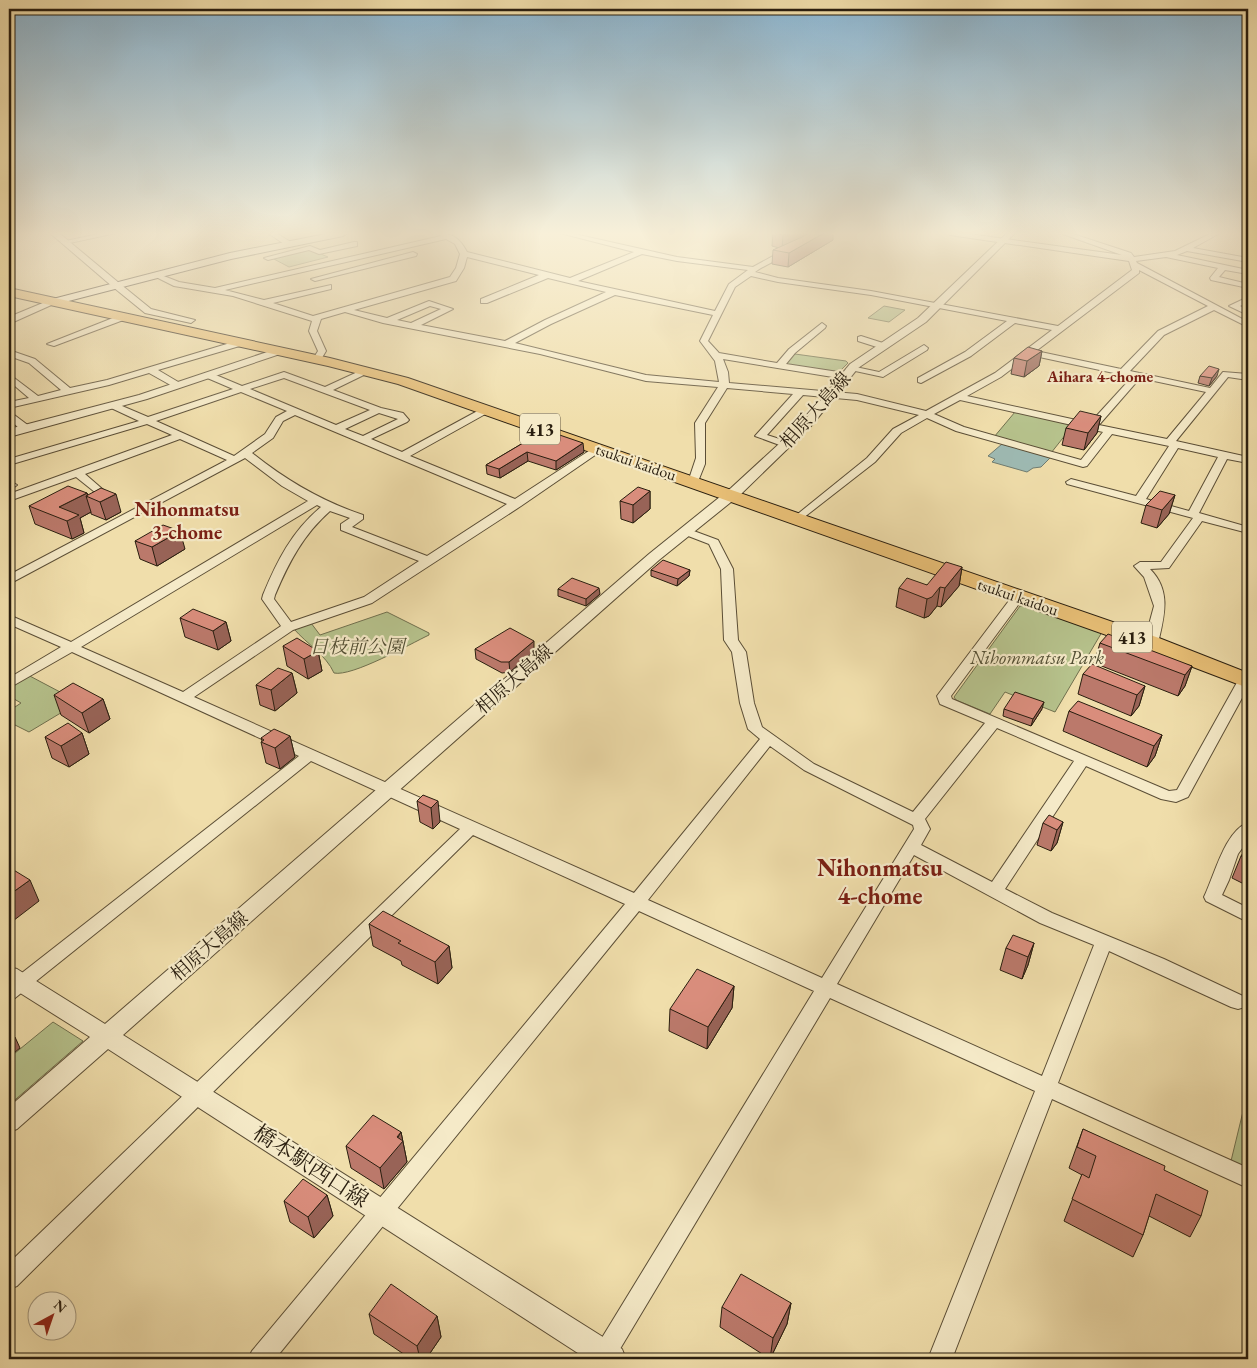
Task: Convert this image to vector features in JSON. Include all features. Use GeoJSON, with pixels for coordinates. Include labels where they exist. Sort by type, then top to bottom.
{"type":"FeatureCollection","features":[{"type":"Feature","properties":{"kind":"highway","name":"tsukui kaidou"},"geometry":{"type":"LineString","coordinates":[[28,297],[317,359],[410,383],[1151,644],[1246,680]]}},
{"type":"Feature","properties":{"kind":"main road"},"geometry":{"type":"LineString","coordinates":[[53,302],[71,297]]}},
{"type":"Feature","properties":{"kind":"street"},"geometry":{"type":"LineString","coordinates":[[131,297],[148,311],[191,320]]}},
{"type":"Feature","properties":{"kind":"street"},"geometry":{"type":"LineString","coordinates":[[241,297],[265,302],[317,319],[390,297]]}},
{"type":"Feature","properties":{"kind":"street"},"geometry":{"type":"LineString","coordinates":[[265,302],[286,297]]}},
{"type":"Feature","properties":{"kind":"street"},"geometry":{"type":"LineString","coordinates":[[484,301],[494,297]]}},
{"type":"Feature","properties":{"kind":"street"},"geometry":{"type":"LineString","coordinates":[[507,344],[548,322],[603,297]]}},
{"type":"Feature","properties":{"kind":"street"},"geometry":{"type":"LineString","coordinates":[[637,297],[718,314]]}},
{"type":"Feature","properties":{"kind":"street"},"geometry":{"type":"LineString","coordinates":[[692,482],[697,477],[702,444],[698,429],[700,423],[724,386],[724,372],[719,356],[704,341],[727,297]]}},
{"type":"Feature","properties":{"kind":"street"},"geometry":{"type":"LineString","coordinates":[[888,297],[1061,329]]}},
{"type":"Feature","properties":{"kind":"street","name":"相原大島線"},"geometry":{"type":"LineString","coordinates":[[9,1122],[654,556],[687,532],[730,495],[808,423],[848,372],[910,329],[946,297]]}},
{"type":"Feature","properties":{"kind":"street"},"geometry":{"type":"LineString","coordinates":[[798,520],[870,460],[897,431],[924,414],[998,376],[1061,329],[1084,308],[1100,297]]}},
{"type":"Feature","properties":{"kind":"street"},"geometry":{"type":"LineString","coordinates":[[1196,297],[1248,325]]}},
{"type":"Feature","properties":{"kind":"street"},"geometry":{"type":"LineString","coordinates":[[1248,299],[1233,306],[1248,313]]}},
{"type":"Feature","properties":{"kind":"street"},"geometry":{"type":"LineString","coordinates":[[9,321],[53,302]]}},
{"type":"Feature","properties":{"kind":"street"},"geometry":{"type":"LineString","coordinates":[[388,321],[430,304],[449,308],[412,326]]}},
{"type":"Feature","properties":{"kind":"street"},"geometry":{"type":"LineString","coordinates":[[1123,372],[1161,333],[1213,307]]}},
{"type":"Feature","properties":{"kind":"street"},"geometry":{"type":"LineString","coordinates":[[346,310],[388,321],[507,344],[646,378],[857,397],[924,414],[960,429],[1082,464],[1110,430]]}},
{"type":"Feature","properties":{"kind":"street"},"geometry":{"type":"LineString","coordinates":[[51,344],[123,317]]}},
{"type":"Feature","properties":{"kind":"street"},"geometry":{"type":"LineString","coordinates":[[317,319],[313,331],[322,351],[317,359]]}},
{"type":"Feature","properties":{"kind":"street"},"geometry":{"type":"LineString","coordinates":[[921,380],[968,354],[1014,320]]}},
{"type":"Feature","properties":{"kind":"street"},"geometry":{"type":"LineString","coordinates":[[780,365],[792,351],[822,326]]}},
{"type":"Feature","properties":{"kind":"street"},"geometry":{"type":"LineString","coordinates":[[860,339],[883,346]]}},
{"type":"Feature","properties":{"kind":"street"},"geometry":{"type":"LineString","coordinates":[[9,405],[150,370],[240,342]]}},
{"type":"Feature","properties":{"kind":"street"},"geometry":{"type":"LineString","coordinates":[[719,356],[780,365],[880,375],[924,348]]}},
{"type":"Feature","properties":{"kind":"street"},"geometry":{"type":"LineString","coordinates":[[9,433],[112,405],[279,351]]}},
{"type":"Feature","properties":{"kind":"street"},"geometry":{"type":"LineString","coordinates":[[1029,352],[1213,391]]}},
{"type":"Feature","properties":{"kind":"street"},"geometry":{"type":"LineString","coordinates":[[9,353],[20,361],[32,361],[68,391]]}},
{"type":"Feature","properties":{"kind":"street"},"geometry":{"type":"LineString","coordinates":[[150,370],[177,385]]}},
{"type":"Feature","properties":{"kind":"street"},"geometry":{"type":"LineString","coordinates":[[326,390],[367,371]]}},
{"type":"Feature","properties":{"kind":"street"},"geometry":{"type":"LineString","coordinates":[[1139,501],[1172,444],[1226,374],[1248,377]]}},
{"type":"Feature","properties":{"kind":"street"},"geometry":{"type":"LineString","coordinates":[[208,375],[517,504]]}},
{"type":"Feature","properties":{"kind":"street"},"geometry":{"type":"LineString","coordinates":[[9,462],[148,421],[287,375],[378,410],[400,415],[404,420],[364,439]]}},
{"type":"Feature","properties":{"kind":"street"},"geometry":{"type":"LineString","coordinates":[[1093,426],[1138,375]]}},
{"type":"Feature","properties":{"kind":"street"},"geometry":{"type":"LineString","coordinates":[[9,377],[13,386],[36,398]]}},
{"type":"Feature","properties":{"kind":"street"},"geometry":{"type":"LineString","coordinates":[[785,444],[760,436],[801,391]]}},
{"type":"Feature","properties":{"kind":"street"},"geometry":{"type":"LineString","coordinates":[[958,397],[1248,460]]}},
{"type":"Feature","properties":{"kind":"street"},"geometry":{"type":"LineString","coordinates":[[112,405],[234,460]]}},
{"type":"Feature","properties":{"kind":"street"},"geometry":{"type":"LineString","coordinates":[[338,428],[378,410]]}},
{"type":"Feature","properties":{"kind":"street"},"geometry":{"type":"LineString","coordinates":[[402,456],[486,410]]}},
{"type":"Feature","properties":{"kind":"street"},"geometry":{"type":"LineString","coordinates":[[9,580],[246,453],[269,436],[278,419],[295,411]]}},
{"type":"Feature","properties":{"kind":"street"},"geometry":{"type":"LineString","coordinates":[[9,414],[25,428]]}},
{"type":"Feature","properties":{"kind":"street"},"geometry":{"type":"LineString","coordinates":[[9,498],[180,436]]}},
{"type":"Feature","properties":{"kind":"street"},"geometry":{"type":"LineString","coordinates":[[183,698],[288,627],[368,600],[599,449]]}},
{"type":"Feature","properties":{"kind":"street"},"geometry":{"type":"LineString","coordinates":[[246,453],[284,485],[315,502],[359,517],[345,526],[346,529],[428,561]]}},
{"type":"Feature","properties":{"kind":"street"},"geometry":{"type":"LineString","coordinates":[[1151,644],[1160,606],[1150,576],[1140,566],[1165,566],[1196,515],[1224,455]]}},
{"type":"Feature","properties":{"kind":"street"},"geometry":{"type":"LineString","coordinates":[[78,473],[114,504]]}},
{"type":"Feature","properties":{"kind":"street"},"geometry":{"type":"LineString","coordinates":[[1071,482],[1248,530]]}},
{"type":"Feature","properties":{"kind":"street"},"geometry":{"type":"LineString","coordinates":[[9,484],[12,485],[9,488]]}},
{"type":"Feature","properties":{"kind":"street"},"geometry":{"type":"LineString","coordinates":[[9,684],[315,502]]}},
{"type":"Feature","properties":{"kind":"street"},"geometry":{"type":"LineString","coordinates":[[288,627],[268,600],[269,595],[297,536],[304,527],[328,507]]}},
{"type":"Feature","properties":{"kind":"street"},"geometry":{"type":"LineString","coordinates":[[606,1358],[825,988],[922,829],[922,826],[915,820],[809,767],[755,729],[746,703],[739,652],[730,635],[727,569],[725,562],[714,542],[687,532]]}},
{"type":"Feature","properties":{"kind":"street"},"geometry":{"type":"LineString","coordinates":[[1018,597],[944,696],[947,703],[1166,795],[1181,795],[1246,680]]}},
{"type":"Feature","properties":{"kind":"street"},"geometry":{"type":"LineString","coordinates":[[9,619],[1248,1178]]}},
{"type":"Feature","properties":{"kind":"street"},"geometry":{"type":"LineString","coordinates":[[915,820],[994,722]]}},
{"type":"Feature","properties":{"kind":"street"},"geometry":{"type":"LineString","coordinates":[[260,1359],[768,739]]}},
{"type":"Feature","properties":{"kind":"street"},"geometry":{"type":"LineString","coordinates":[[13,984],[309,755]]}},
{"type":"Feature","properties":{"kind":"street"},"geometry":{"type":"LineString","coordinates":[[995,890],[1082,759]]}},
{"type":"Feature","properties":{"kind":"street"},"geometry":{"type":"LineString","coordinates":[[9,1278],[471,828]]}},
{"type":"Feature","properties":{"kind":"street"},"geometry":{"type":"LineString","coordinates":[[1248,829],[1230,852],[1221,880],[1212,897],[1248,916]]}},
{"type":"Feature","properties":{"kind":"street"},"geometry":{"type":"LineString","coordinates":[[912,847],[1046,918],[1158,964],[1238,1002]]}},
{"type":"Feature","properties":{"kind":"street"},"geometry":{"type":"LineString","coordinates":[[940,1359],[1104,942]]}},
{"type":"Feature","properties":{"kind":"street","name":"橋本駅西口線"},"geometry":{"type":"LineString","coordinates":[[13,984],[106,1036],[198,1094],[606,1358]]}},
{"type":"Feature","properties":{"kind":"green space"},"geometry":{"type":"Polygon","coordinates":[[[884,306],[905,310],[889,322],[868,318],[884,306]]]}},
{"type":"Feature","properties":{"kind":"green space"},"geometry":{"type":"Polygon","coordinates":[[[795,354],[846,361],[848,363],[839,372],[835,373],[786,363],[795,354]]]}},
{"type":"Feature","properties":{"kind":"green space"},"geometry":{"type":"Polygon","coordinates":[[[1015,412],[1074,424],[1051,453],[994,437],[1015,412]]]}},
{"type":"Feature","properties":{"kind":"green space","name":"Nihommatsu Park"},"geometry":{"type":"Polygon","coordinates":[[[1020,606],[1027,606],[1102,632],[1055,712],[1005,692],[990,714],[956,700],[954,697],[1020,606]]]}},
{"type":"Feature","properties":{"kind":"green space","name":"日枝前公園"},"geometry":{"type":"Polygon","coordinates":[[[387,612],[429,633],[429,635],[367,665],[342,673],[334,673],[321,655],[294,629],[311,623],[320,635],[387,612]]]}},
{"type":"Feature","properties":{"kind":"green space"},"geometry":{"type":"Polygon","coordinates":[[[26,674],[79,702],[29,732],[9,722],[9,711],[21,703],[9,696],[9,684],[26,674]]]}},
{"type":"Feature","properties":{"kind":"green space"},"geometry":{"type":"Polygon","coordinates":[[[53,1022],[83,1041],[9,1105],[9,1058],[53,1022]]]}},
{"type":"Feature","properties":{"kind":"green space"},"geometry":{"type":"Polygon","coordinates":[[[1248,1096],[1248,1170],[1231,1161],[1248,1096]]]}},
{"type":"Feature","properties":{"kind":"water"},"geometry":{"type":"Polygon","coordinates":[[[1002,444],[1051,457],[1041,467],[1033,468],[1027,472],[992,462],[995,459],[988,456],[1002,444]]]}},
{"type":"Feature","properties":{"kind":"building"},"geometry":{"type":"Polygon","coordinates":[[[1028,347],[1042,351],[1027,361],[1014,358],[1028,347]]]}},
{"type":"Feature","properties":{"kind":"building"},"geometry":{"type":"Polygon","coordinates":[[[1209,366],[1219,369],[1212,378],[1200,376],[1209,366]]]}},
{"type":"Feature","properties":{"kind":"building"},"geometry":{"type":"Polygon","coordinates":[[[1080,411],[1101,416],[1088,433],[1066,428],[1080,411]]]}},
{"type":"Feature","properties":{"kind":"building"},"geometry":{"type":"Polygon","coordinates":[[[545,430],[583,443],[556,461],[527,452],[499,469],[486,465],[545,430]]]}},
{"type":"Feature","properties":{"kind":"building"},"geometry":{"type":"Polygon","coordinates":[[[68,486],[87,493],[59,507],[79,515],[67,521],[29,506],[68,486]]]}},
{"type":"Feature","properties":{"kind":"building"},"geometry":{"type":"Polygon","coordinates":[[[638,487],[650,491],[633,505],[620,501],[638,487]]]}},
{"type":"Feature","properties":{"kind":"building"},"geometry":{"type":"Polygon","coordinates":[[[101,488],[116,494],[100,502],[86,496],[101,488]]]}},
{"type":"Feature","properties":{"kind":"building"},"geometry":{"type":"Polygon","coordinates":[[[1160,491],[1175,495],[1162,510],[1146,505],[1160,491]]]}},
{"type":"Feature","properties":{"kind":"building"},"geometry":{"type":"Polygon","coordinates":[[[163,525],[180,531],[152,547],[135,541],[163,525]]]}},
{"type":"Feature","properties":{"kind":"building"},"geometry":{"type":"Polygon","coordinates":[[[663,560],[690,570],[678,579],[651,570],[663,560]]]}},
{"type":"Feature","properties":{"kind":"building"},"geometry":{"type":"Polygon","coordinates":[[[946,562],[962,567],[945,588],[940,587],[932,597],[927,599],[899,588],[907,578],[927,585],[946,562]]]}},
{"type":"Feature","properties":{"kind":"building"},"geometry":{"type":"Polygon","coordinates":[[[572,578],[599,588],[586,599],[558,589],[572,578]]]}},
{"type":"Feature","properties":{"kind":"building"},"geometry":{"type":"Polygon","coordinates":[[[193,609],[226,622],[213,631],[180,618],[193,609]]]}},
{"type":"Feature","properties":{"kind":"building"},"geometry":{"type":"Polygon","coordinates":[[[510,628],[534,641],[509,662],[501,662],[475,649],[510,628]]]}},
{"type":"Feature","properties":{"kind":"building"},"geometry":{"type":"Polygon","coordinates":[[[1108,634],[1192,666],[1185,675],[1100,643],[1108,634]]]}},
{"type":"Feature","properties":{"kind":"building"},"geometry":{"type":"Polygon","coordinates":[[[297,638],[318,651],[304,659],[283,646],[297,638]]]}},
{"type":"Feature","properties":{"kind":"building"},"geometry":{"type":"Polygon","coordinates":[[[1092,664],[1145,686],[1137,695],[1083,674],[1092,664]]]}},
{"type":"Feature","properties":{"kind":"building"},"geometry":{"type":"Polygon","coordinates":[[[278,668],[292,673],[271,690],[256,685],[278,668]]]}},
{"type":"Feature","properties":{"kind":"building"},"geometry":{"type":"Polygon","coordinates":[[[73,683],[103,699],[82,713],[54,695],[73,683]]]}},
{"type":"Feature","properties":{"kind":"building"},"geometry":{"type":"Polygon","coordinates":[[[1015,692],[1044,702],[1033,719],[1004,709],[1015,692]]]}},
{"type":"Feature","properties":{"kind":"building"},"geometry":{"type":"Polygon","coordinates":[[[1078,701],[1162,735],[1154,746],[1069,711],[1078,701]]]}},
{"type":"Feature","properties":{"kind":"building"},"geometry":{"type":"Polygon","coordinates":[[[68,723],[82,733],[61,746],[45,737],[68,723]]]}},
{"type":"Feature","properties":{"kind":"building"},"geometry":{"type":"Polygon","coordinates":[[[274,729],[290,736],[275,748],[261,742],[264,740],[261,738],[274,729]]]}},
{"type":"Feature","properties":{"kind":"building"},"geometry":{"type":"Polygon","coordinates":[[[423,795],[438,801],[431,808],[417,801],[423,795]]]}},
{"type":"Feature","properties":{"kind":"building"},"geometry":{"type":"Polygon","coordinates":[[[1049,815],[1063,822],[1057,830],[1043,823],[1049,815]]]}},
{"type":"Feature","properties":{"kind":"building"},"geometry":{"type":"Polygon","coordinates":[[[1248,847],[1248,860],[1241,856],[1248,847]]]}},
{"type":"Feature","properties":{"kind":"building"},"geometry":{"type":"Polygon","coordinates":[[[12,869],[30,880],[9,895],[9,872],[12,869]]]}},
{"type":"Feature","properties":{"kind":"building"},"geometry":{"type":"Polygon","coordinates":[[[383,911],[449,946],[435,962],[398,943],[401,941],[369,924],[383,911]]]}},
{"type":"Feature","properties":{"kind":"building"},"geometry":{"type":"Polygon","coordinates":[[[1013,935],[1034,943],[1028,957],[1006,948],[1013,935]]]}},
{"type":"Feature","properties":{"kind":"building"},"geometry":{"type":"Polygon","coordinates":[[[697,969],[734,986],[708,1027],[670,1009],[697,969]]]}},
{"type":"Feature","properties":{"kind":"building"},"geometry":{"type":"Polygon","coordinates":[[[9,1033],[15,1037],[9,1042],[9,1033]]]}},
{"type":"Feature","properties":{"kind":"building"},"geometry":{"type":"Polygon","coordinates":[[[373,1115],[401,1132],[397,1137],[403,1141],[380,1168],[346,1146],[373,1115]]]}},
{"type":"Feature","properties":{"kind":"building"},"geometry":{"type":"Polygon","coordinates":[[[1083,1129],[1165,1166],[1164,1170],[1208,1191],[1201,1216],[1156,1194],[1143,1235],[1072,1199],[1082,1174],[1089,1178],[1096,1156],[1077,1147],[1083,1129]]]}},
{"type":"Feature","properties":{"kind":"building"},"geometry":{"type":"Polygon","coordinates":[[[303,1179],[327,1195],[308,1217],[284,1201],[303,1179]]]}},
{"type":"Feature","properties":{"kind":"building"},"geometry":{"type":"Polygon","coordinates":[[[741,1274],[791,1303],[773,1338],[722,1307],[741,1274]]]}},
{"type":"Feature","properties":{"kind":"building"},"geometry":{"type":"Polygon","coordinates":[[[391,1284],[437,1316],[417,1346],[369,1314],[391,1284]]]}},
{"type":"Feature","properties":{"kind":"district","name":"Aihara 4-chome"},"geometry":{"type":"Point","coordinates":[1100,376]}},
{"type":"Feature","properties":{"kind":"district","name":"Nihonmatsu 3-chome"},"geometry":{"type":"Point","coordinates":[187,520]}},
{"type":"Feature","properties":{"kind":"district","name":"Nihonmatsu 4-chome"},"geometry":{"type":"Point","coordinates":[880,881]}}]}
